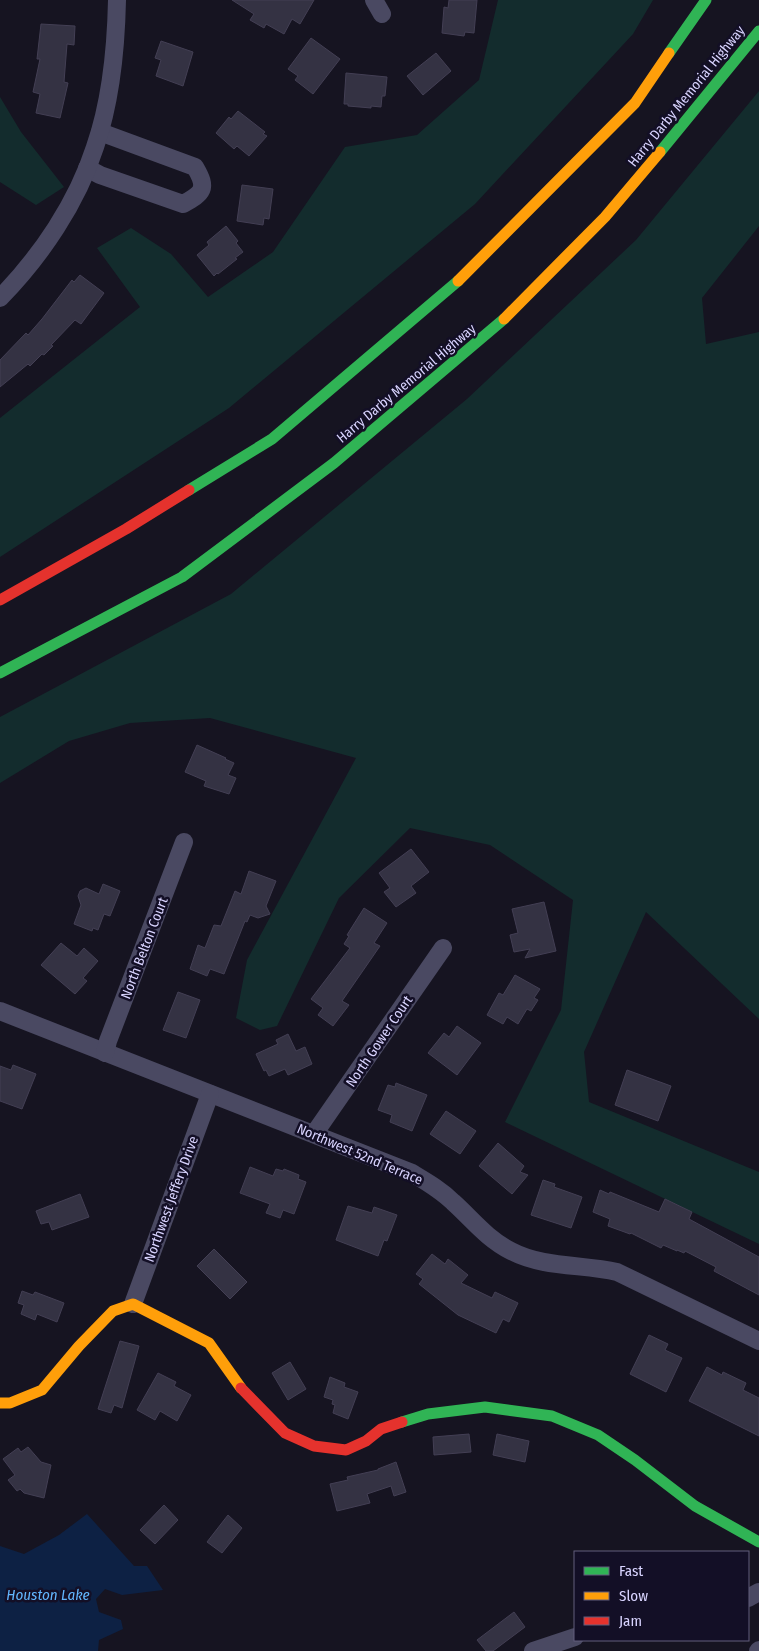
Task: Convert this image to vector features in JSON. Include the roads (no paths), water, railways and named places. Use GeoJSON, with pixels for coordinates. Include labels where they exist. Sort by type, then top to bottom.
{"type":"FeatureCollection","features":[{"type":"Feature","properties":{"kind":"main road"},"geometry":{"type":"LineString","coordinates":[[0,600],[126,529],[272,439],[448,291],[635,102],[706,0]]}},
{"type":"Feature","properties":{"kind":"main road","name":"Harry Darby Memorial Highway"},"geometry":{"type":"LineString","coordinates":[[0,673],[182,577],[334,463],[499,324],[606,217],[697,109],[759,30]]}},
{"type":"Feature","properties":{"kind":"main road"},"geometry":{"type":"LineString","coordinates":[[0,1403],[10,1403],[42,1390],[78,1346],[113,1311],[133,1304],[209,1343],[242,1390],[285,1433],[314,1446],[346,1450],[366,1441],[381,1429],[428,1414],[485,1407],[552,1416],[598,1435],[635,1460],[695,1506],[759,1542]]}},
{"type":"Feature","properties":{"kind":"street"},"geometry":{"type":"LineString","coordinates":[[0,298],[39,253],[73,197],[87,168],[100,132],[113,61],[117,0]]}},
{"type":"Feature","properties":{"kind":"street"},"geometry":{"type":"LineString","coordinates":[[87,168],[183,204],[198,196],[202,189],[201,177],[195,167],[100,132]]}},
{"type":"Feature","properties":{"kind":"street","name":"North Belton Court"},"geometry":{"type":"LineString","coordinates":[[105,1053],[184,842]]}},
{"type":"Feature","properties":{"kind":"street","name":"North Gower Court"},"geometry":{"type":"LineString","coordinates":[[314,1134],[442,948]]}},
{"type":"Feature","properties":{"kind":"street","name":"Northwest 52nd Terrace"},"geometry":{"type":"LineString","coordinates":[[0,1011],[412,1173],[435,1187],[454,1202],[480,1230],[495,1242],[513,1252],[551,1263],[599,1268],[617,1272],[759,1341]]}},
{"type":"Feature","properties":{"kind":"street","name":"Northwest Jeffery Drive"},"geometry":{"type":"LineString","coordinates":[[133,1304],[210,1094]]}},
{"type":"Feature","properties":{"kind":"street"},"geometry":{"type":"LineString","coordinates":[[533,1651],[574,1637]]}},
{"type":"Feature","properties":{"kind":"water","name":"Houston Lake"},"geometry":{"type":"Polygon","coordinates":[[[87,1514],[134,1566],[147,1566],[163,1590],[122,1595],[105,1589],[96,1599],[99,1612],[121,1620],[123,1629],[99,1640],[98,1651],[0,1651],[0,1546],[24,1554],[59,1535],[87,1514]]]}}]}
